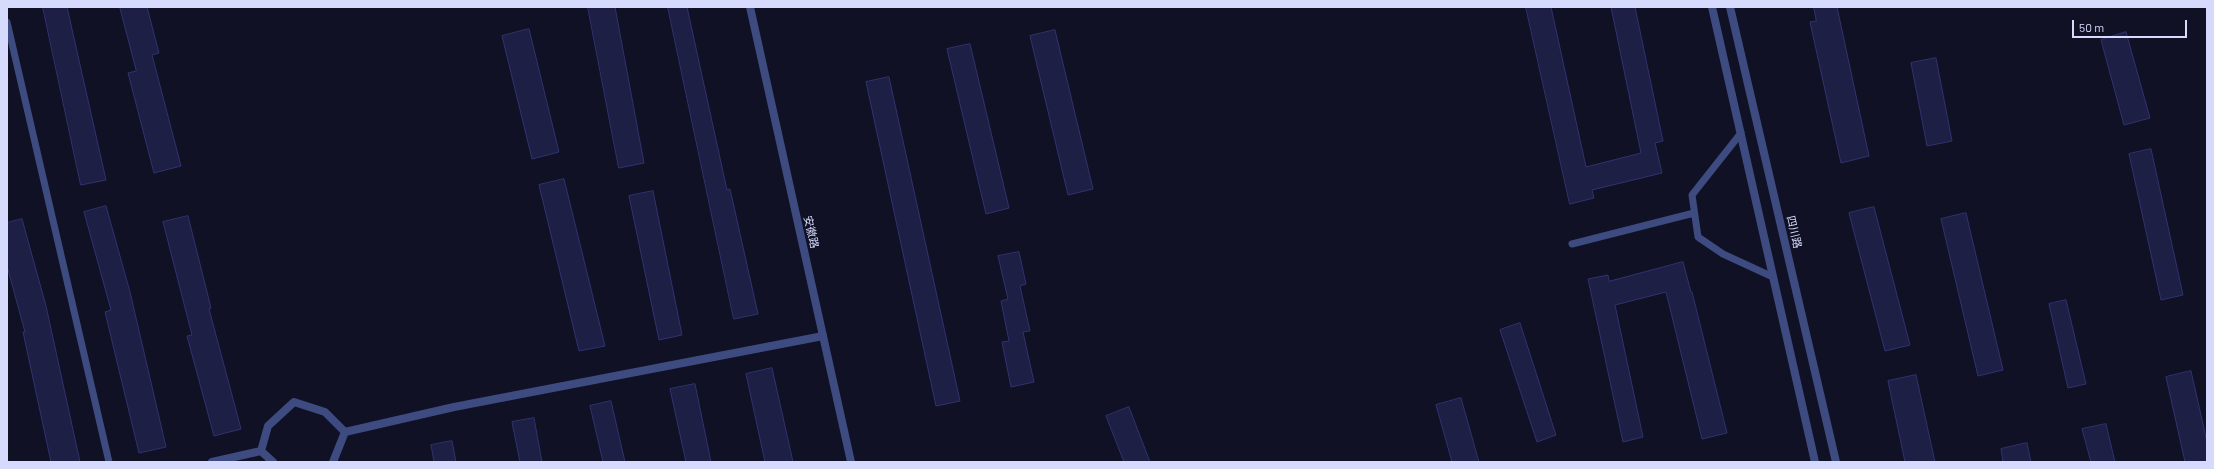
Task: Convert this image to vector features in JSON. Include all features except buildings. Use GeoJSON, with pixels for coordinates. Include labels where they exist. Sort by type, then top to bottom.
{"type":"FeatureCollection","features":[{"type":"Feature","properties":{"kind":"street","name":"安徽路"},"geometry":{"type":"LineString","coordinates":[[750,7],[851,462]]}},
{"type":"Feature","properties":{"kind":"street"},"geometry":{"type":"LineString","coordinates":[[1712,7],[1815,462]]}},
{"type":"Feature","properties":{"kind":"street","name":"四川路"},"geometry":{"type":"LineString","coordinates":[[1730,7],[1836,462]]}},
{"type":"Feature","properties":{"kind":"street"},"geometry":{"type":"LineString","coordinates":[[346,432],[462,405],[823,336]]}},
{"type":"Feature","properties":{"kind":"street"},"geometry":{"type":"LineString","coordinates":[[261,451],[268,426],[294,402],[325,412],[346,432]]}},
{"type":"Feature","properties":{"kind":"street"},"geometry":{"type":"LineString","coordinates":[[333,462],[346,432]]}},
{"type":"Feature","properties":{"kind":"street"},"geometry":{"type":"LineString","coordinates":[[212,462],[261,451]]}},
{"type":"Feature","properties":{"kind":"street"},"geometry":{"type":"LineString","coordinates":[[261,451],[272,462]]}},
{"type":"Feature","properties":{"kind":"lane"},"geometry":{"type":"LineString","coordinates":[[7,22],[109,462]]}},
{"type":"Feature","properties":{"kind":"lane"},"geometry":{"type":"LineString","coordinates":[[1741,133],[1692,195],[1698,237],[1722,254],[1773,277]]}},
{"type":"Feature","properties":{"kind":"lane"},"geometry":{"type":"LineString","coordinates":[[1572,244],[1694,213]]}}]}
